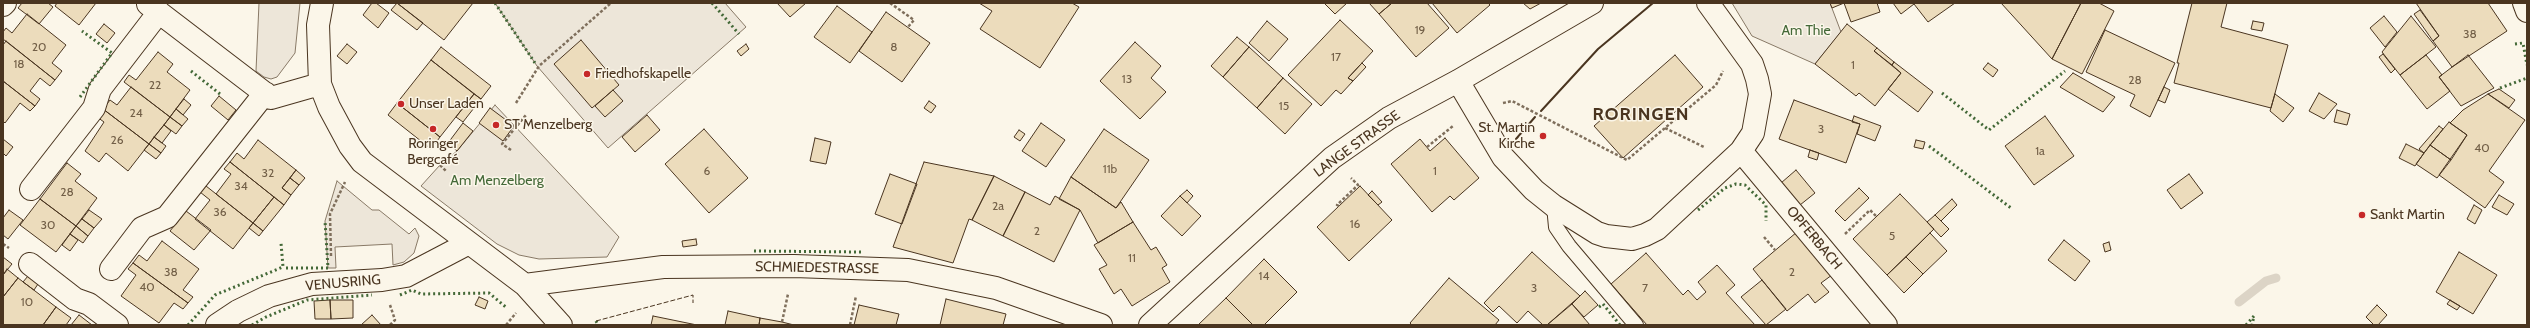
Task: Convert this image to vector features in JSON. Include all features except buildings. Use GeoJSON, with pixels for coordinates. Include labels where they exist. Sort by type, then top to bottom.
{"type":"FeatureCollection","features":[{"type":"Feature","properties":{"kind":"street"},"geometry":{"type":"LineString","coordinates":[[322,3],[318,25],[320,84],[341,131],[362,162],[525,285],[561,325]]}},
{"type":"Feature","properties":{"kind":"street","name":"LANGE STRASSE"},"geometry":{"type":"LineString","coordinates":[[1150,325],[1332,158],[1389,118],[1458,82],[1592,3]]}},
{"type":"Feature","properties":{"kind":"street"},"geometry":{"type":"LineString","coordinates":[[1458,82],[1504,157],[1519,175],[1554,206],[1587,228],[1606,236],[1632,239],[1645,235],[1657,229],[1741,151],[1753,133],[1760,94],[1752,64],[1708,3]]}},
{"type":"Feature","properties":{"kind":"street"},"geometry":{"type":"LineString","coordinates":[[2524,3],[2527,11]]}},
{"type":"Feature","properties":{"kind":"street"},"geometry":{"type":"LineString","coordinates":[[31,189],[94,108],[100,89],[153,7],[271,98],[320,84]]}},
{"type":"Feature","properties":{"kind":"street"},"geometry":{"type":"LineString","coordinates":[[111,269],[142,228],[167,218],[265,93]]}},
{"type":"Feature","properties":{"kind":"street","name":"OPFERBACH"},"geometry":{"type":"LineString","coordinates":[[1741,151],[1886,325]]}},
{"type":"Feature","properties":{"kind":"street","name":"VENUSRING"},"geometry":{"type":"LineString","coordinates":[[217,325],[238,311],[269,296],[312,284],[393,279],[406,276],[469,243]]}},
{"type":"Feature","properties":{"kind":"street"},"geometry":{"type":"LineString","coordinates":[[30,264],[75,299],[89,304],[117,325]]}},
{"type":"Feature","properties":{"kind":"street","name":"SCHMIEDESTRASSE"},"geometry":{"type":"LineString","coordinates":[[525,285],[663,267],[794,266],[908,270],[996,288],[1101,325]]}},
{"type":"Feature","properties":{"kind":"lane"},"geometry":{"type":"LineString","coordinates":[[1554,206],[1556,227],[1560,233],[1636,325]]}},
{"type":"Feature","properties":{"kind":"path"},"geometry":{"type":"LineString","coordinates":[[516,103],[539,66],[611,3]]}},
{"type":"Feature","properties":{"kind":"path"},"geometry":{"type":"LineString","coordinates":[[890,3],[914,20],[908,27]]}},
{"type":"Feature","properties":{"kind":"path"},"geometry":{"type":"LineString","coordinates":[[1427,147],[1473,108],[1512,101],[1627,160],[1716,85],[1726,65],[1743,51]]}},
{"type":"Feature","properties":{"kind":"path"},"geometry":{"type":"LineString","coordinates":[[511,150],[502,144],[526,115]]}},
{"type":"Feature","properties":{"kind":"path"},"geometry":{"type":"LineString","coordinates":[[1665,128],[1704,147]]}},
{"type":"Feature","properties":{"kind":"path"},"geometry":{"type":"LineString","coordinates":[[332,282],[330,214],[343,184],[362,162]]}},
{"type":"Feature","properties":{"kind":"path"},"geometry":{"type":"LineString","coordinates":[[440,165],[446,171]]}},
{"type":"Feature","properties":{"kind":"path"},"geometry":{"type":"LineString","coordinates":[[1826,252],[1870,210],[1877,217]]}},
{"type":"Feature","properties":{"kind":"path"},"geometry":{"type":"LineString","coordinates":[[1764,237],[1775,250]]}},
{"type":"Feature","properties":{"kind":"green space"},"geometry":{"type":"Polygon","coordinates":[[[259,3],[300,3],[295,53],[277,77],[271,79],[264,77],[256,71],[259,3]]]}},
{"type":"Feature","properties":{"kind":"green space"},"geometry":{"type":"Polygon","coordinates":[[[495,3],[725,3],[746,27],[608,148],[537,66],[495,3]]]}},
{"type":"Feature","properties":{"kind":"green space","name":"Am Thie"},"geometry":{"type":"Polygon","coordinates":[[[1732,3],[1830,3],[1841,32],[1815,64],[1752,36],[1732,3]]]}},
{"type":"Feature","properties":{"kind":"green space","name":"Am Menzelberg"},"geometry":{"type":"Polygon","coordinates":[[[495,105],[619,237],[607,257],[539,259],[519,255],[497,244],[421,186],[440,165],[457,151],[495,105]]]}},
{"type":"Feature","properties":{"kind":"green space"},"geometry":{"type":"Polygon","coordinates":[[[337,181],[372,210],[379,210],[409,234],[415,228],[419,236],[414,253],[404,262],[393,265],[392,244],[335,247],[336,268],[328,268],[325,221],[337,181]]]}},
{"type":"Feature","properties":{"kind":"waterway"},"geometry":{"type":"LineString","coordinates":[[2239,302],[2266,281],[2276,278]]}},
{"type":"Feature","properties":{"kind":"hedge"},"geometry":{"type":"LineString","coordinates":[[495,3],[535,63]]}},
{"type":"Feature","properties":{"kind":"hedge"},"geometry":{"type":"LineString","coordinates":[[712,3],[739,34]]}},
{"type":"Feature","properties":{"kind":"hedge"},"geometry":{"type":"LineString","coordinates":[[80,97],[112,53],[82,31]]}},
{"type":"Feature","properties":{"kind":"hedge"},"geometry":{"type":"LineString","coordinates":[[2515,44],[2523,43],[2527,65]]}},
{"type":"Feature","properties":{"kind":"hedge"},"geometry":{"type":"LineString","coordinates":[[191,71],[220,94]]}},
{"type":"Feature","properties":{"kind":"hedge"},"geometry":{"type":"LineString","coordinates":[[1942,93],[1989,130],[2065,71]]}},
{"type":"Feature","properties":{"kind":"hedge"},"geometry":{"type":"LineString","coordinates":[[2500,88],[2527,78]]}},
{"type":"Feature","properties":{"kind":"hedge"},"geometry":{"type":"LineString","coordinates":[[1929,146],[2011,208]]}},
{"type":"Feature","properties":{"kind":"hedge"},"geometry":{"type":"LineString","coordinates":[[1698,210],[1725,188],[1736,184],[1745,185],[1766,205],[1766,221]]}},
{"type":"Feature","properties":{"kind":"hedge"},"geometry":{"type":"LineString","coordinates":[[286,268],[328,268],[325,221]]}},
{"type":"Feature","properties":{"kind":"hedge"},"geometry":{"type":"LineString","coordinates":[[188,325],[215,295],[283,267],[281,243]]}},
{"type":"Feature","properties":{"kind":"hedge"},"geometry":{"type":"LineString","coordinates":[[754,251],[861,252]]}},
{"type":"Feature","properties":{"kind":"hedge"},"geometry":{"type":"LineString","coordinates":[[400,295],[412,290],[421,294],[489,293],[507,308]]}},
{"type":"Feature","properties":{"kind":"hedge"},"geometry":{"type":"LineString","coordinates":[[252,325],[266,317],[307,300],[372,295]]}},
{"type":"Feature","properties":{"kind":"hedge"},"geometry":{"type":"LineString","coordinates":[[1599,307],[1603,304],[1620,325]]}},
{"type":"Feature","properties":{"kind":"hedge"},"geometry":{"type":"LineString","coordinates":[[2246,325],[2254,316],[2252,325]]}},
{"type":"Feature","properties":{"kind":"hedge"},"geometry":{"type":"LineString","coordinates":[[596,321],[598,325]]}},
{"type":"Feature","properties":{"kind":"fence"},"geometry":{"type":"LineString","coordinates":[[596,321],[693,295],[693,303]]}},
{"type":"Feature","properties":{"kind":"wall"},"geometry":{"type":"LineString","coordinates":[[1541,111],[1598,49],[1653,3]]}},
{"type":"Feature","properties":{"kind":"wall"},"geometry":{"type":"LineString","coordinates":[[1516,139],[1535,117]]}},
{"type":"Feature","properties":{"kind":"place","name":"Friedhofskapelle"},"geometry":{"type":"Point","coordinates":[587,74]}},
{"type":"Feature","properties":{"kind":"place","name":"Unser Laden"},"geometry":{"type":"Point","coordinates":[401,104]}},
{"type":"Feature","properties":{"kind":"place","name":"ST Menzelberg"},"geometry":{"type":"Point","coordinates":[496,125]}},
{"type":"Feature","properties":{"kind":"place","name":"Roringer Bergcafé"},"geometry":{"type":"Point","coordinates":[433,129]}},
{"type":"Feature","properties":{"kind":"place","name":"St. Martin Kirche"},"geometry":{"type":"Point","coordinates":[1543,136]}},
{"type":"Feature","properties":{"kind":"place","name":"Sankt Martin"},"geometry":{"type":"Point","coordinates":[2362,215]}},
{"type":"Feature","properties":{"kind":"district","name":"RORINGEN"},"geometry":{"type":"Point","coordinates":[1641,115]}}]}
